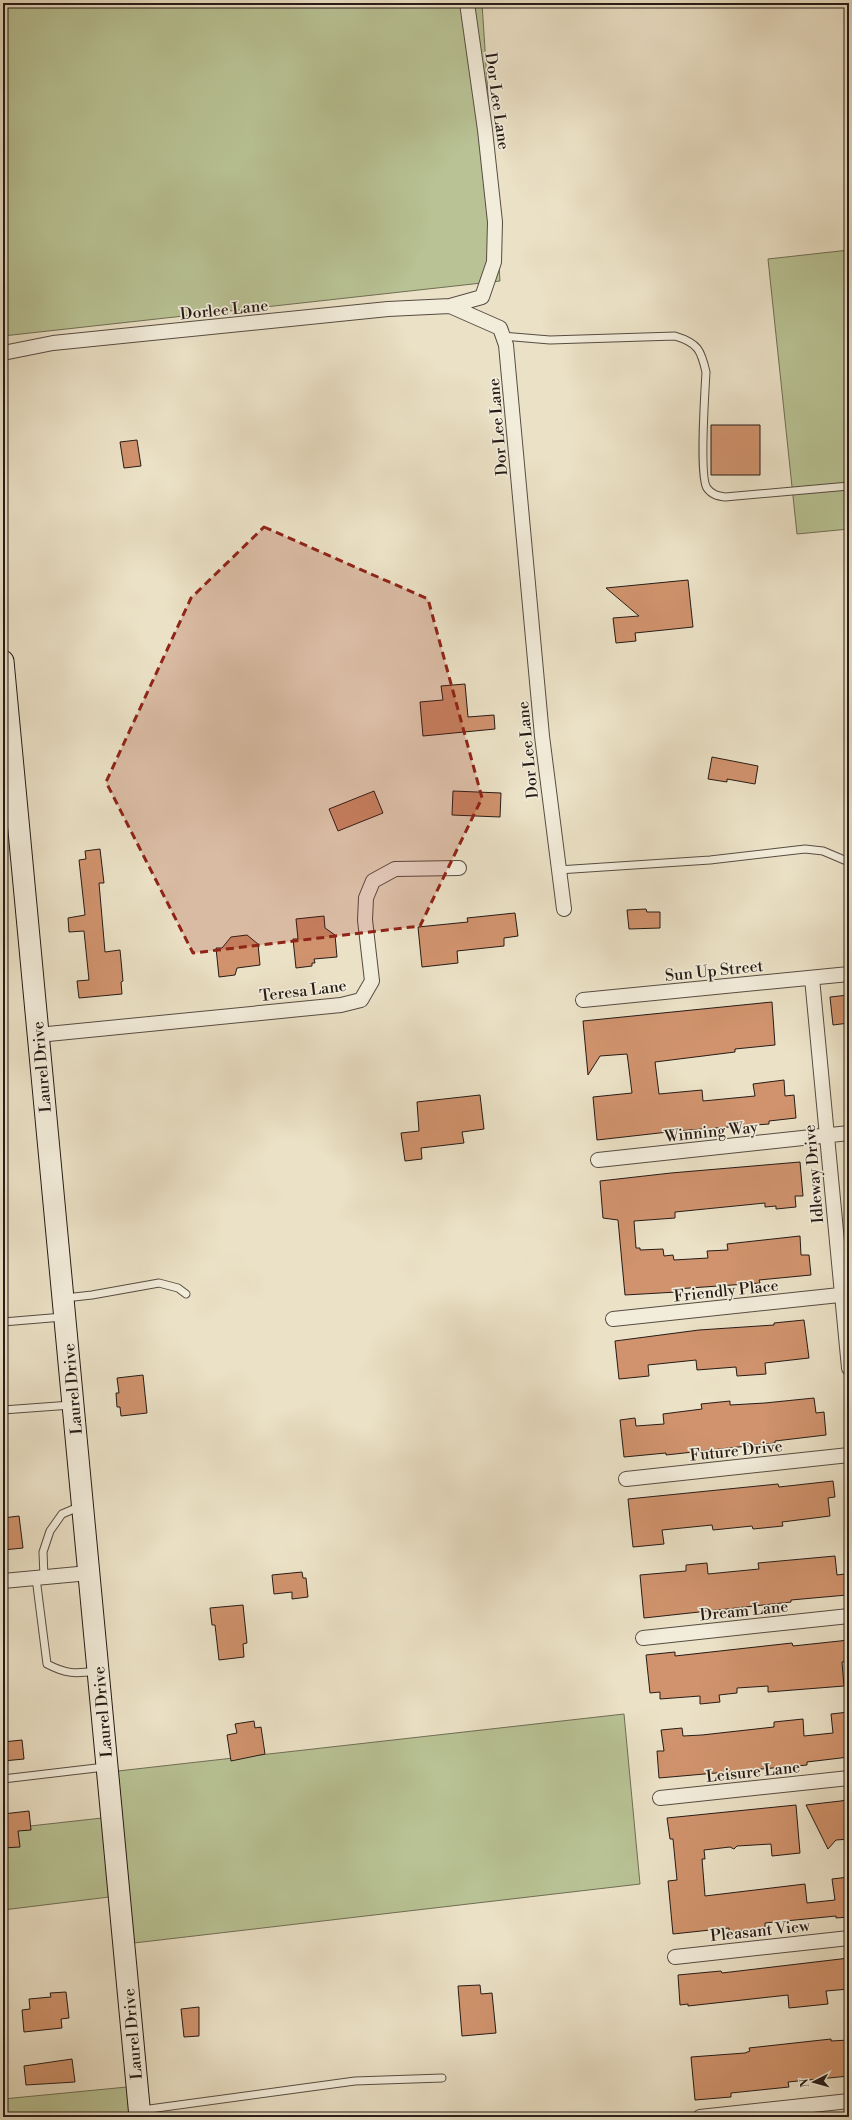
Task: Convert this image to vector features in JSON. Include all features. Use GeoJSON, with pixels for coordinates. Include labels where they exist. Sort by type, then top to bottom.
{"type":"FeatureCollection","features":[{"type":"Feature","properties":{"kind":"street","name":"Dor Lee Lane"},"geometry":{"type":"LineString","coordinates":[[450,306],[482,297],[494,262],[495,222],[485,130],[467,3]]}},
{"type":"Feature","properties":{"kind":"street"},"geometry":{"type":"LineString","coordinates":[[450,306],[500,328],[503,336]]}},
{"type":"Feature","properties":{"kind":"street","name":"Dorlee Lane"},"geometry":{"type":"LineString","coordinates":[[3,353],[53,343],[388,310],[450,306]]}},
{"type":"Feature","properties":{"kind":"street","name":"Dor Lee Lane"},"geometry":{"type":"LineString","coordinates":[[503,336],[509,365],[542,736],[564,909]]}},
{"type":"Feature","properties":{"kind":"street","name":"Laurel Drive"},"geometry":{"type":"LineString","coordinates":[[3,662],[140,2114]]}},
{"type":"Feature","properties":{"kind":"street","name":"Teresa Lane"},"geometry":{"type":"LineString","coordinates":[[38,1035],[341,1005],[361,1000],[372,981],[365,920],[366,898],[373,881],[395,869],[459,868]]}},
{"type":"Feature","properties":{"kind":"street","name":"Sun Up Street"},"geometry":{"type":"LineString","coordinates":[[583,1000],[849,974]]}},
{"type":"Feature","properties":{"kind":"street","name":"Idleway Drive"},"geometry":{"type":"LineString","coordinates":[[812,978],[827,1135],[846,1294],[849,1368]]}},
{"type":"Feature","properties":{"kind":"street","name":"Winning Way"},"geometry":{"type":"LineString","coordinates":[[598,1160],[849,1133]]}},
{"type":"Feature","properties":{"kind":"street","name":"Friendly Place"},"geometry":{"type":"LineString","coordinates":[[613,1319],[846,1294]]}},
{"type":"Feature","properties":{"kind":"street","name":"Future Drive"},"geometry":{"type":"LineString","coordinates":[[626,1479],[849,1455]]}},
{"type":"Feature","properties":{"kind":"street"},"geometry":{"type":"LineString","coordinates":[[3,1581],[89,1573]]}},
{"type":"Feature","properties":{"kind":"street","name":"Dream Lane"},"geometry":{"type":"LineString","coordinates":[[643,1638],[849,1616]]}},
{"type":"Feature","properties":{"kind":"street","name":"Leisure Lane"},"geometry":{"type":"LineString","coordinates":[[660,1798],[849,1778]]}},
{"type":"Feature","properties":{"kind":"street","name":"Pleasant View"},"geometry":{"type":"LineString","coordinates":[[675,1957],[849,1938]]}},
{"type":"Feature","properties":{"kind":"street"},"geometry":{"type":"LineString","coordinates":[[700,2117],[849,2101]]}},
{"type":"Feature","properties":{"kind":"lane"},"geometry":{"type":"LineString","coordinates":[[503,336],[550,340],[675,336],[687,340],[696,345],[703,358],[706,372],[703,468],[706,487],[715,495],[725,497],[849,486]]}},
{"type":"Feature","properties":{"kind":"lane"},"geometry":{"type":"LineString","coordinates":[[558,870],[710,860],[805,849],[823,851],[849,862]]}},
{"type":"Feature","properties":{"kind":"lane"},"geometry":{"type":"LineString","coordinates":[[3,1322],[64,1307],[92,1295],[159,1283],[178,1288],[186,1294]]}},
{"type":"Feature","properties":{"kind":"lane"},"geometry":{"type":"LineString","coordinates":[[3,1410],[74,1405]]}},
{"type":"Feature","properties":{"kind":"lane"},"geometry":{"type":"LineString","coordinates":[[83,1506],[62,1514],[50,1531],[43,1552],[40,1578],[47,1664],[60,1671],[75,1674],[98,1670]]}},
{"type":"Feature","properties":{"kind":"lane"},"geometry":{"type":"LineString","coordinates":[[3,1779],[107,1767]]}},
{"type":"Feature","properties":{"kind":"lane"},"geometry":{"type":"LineString","coordinates":[[140,2114],[355,2082],[442,2078]]}},
{"type":"Feature","properties":{"kind":"highlighted area"},"geometry":{"type":"Polygon","coordinates":[[[264,527],[428,599],[482,798],[420,926],[193,953],[106,782],[191,598],[264,527]]]}},
{"type":"Feature","properties":{"kind":"green space"},"geometry":{"type":"Polygon","coordinates":[[[3,3],[482,3],[500,281],[3,336],[3,3]]]}},
{"type":"Feature","properties":{"kind":"green space"},"geometry":{"type":"Polygon","coordinates":[[[849,250],[849,529],[797,534],[768,259],[849,250]]]}},
{"type":"Feature","properties":{"kind":"green space"},"geometry":{"type":"Polygon","coordinates":[[[624,1714],[640,1884],[134,1943],[118,1771],[624,1714]]]}},
{"type":"Feature","properties":{"kind":"green space"},"geometry":{"type":"Polygon","coordinates":[[[102,1818],[109,1897],[3,1910],[3,1829],[102,1818]]]}},
{"type":"Feature","properties":{"kind":"green space"},"geometry":{"type":"Polygon","coordinates":[[[127,2087],[130,2117],[3,2117],[3,2099],[127,2087]]]}},
{"type":"Feature","properties":{"kind":"building"},"geometry":{"type":"Polygon","coordinates":[[[711,425],[760,425],[760,475],[711,475],[711,425]]]}},
{"type":"Feature","properties":{"kind":"building"},"geometry":{"type":"Polygon","coordinates":[[[137,440],[141,466],[124,468],[120,442],[137,440]]]}},
{"type":"Feature","properties":{"kind":"building"},"geometry":{"type":"Polygon","coordinates":[[[688,580],[693,627],[635,633],[636,641],[616,643],[613,618],[639,616],[606,588],[688,580]]]}},
{"type":"Feature","properties":{"kind":"building"},"geometry":{"type":"Polygon","coordinates":[[[465,684],[468,717],[494,715],[495,729],[423,736],[420,702],[443,700],[441,686],[465,684]]]}},
{"type":"Feature","properties":{"kind":"building"},"geometry":{"type":"Polygon","coordinates":[[[712,757],[758,766],[755,784],[727,779],[727,782],[708,779],[712,757]]]}},
{"type":"Feature","properties":{"kind":"building"},"geometry":{"type":"Polygon","coordinates":[[[374,791],[383,813],[338,831],[329,809],[374,791]]]}},
{"type":"Feature","properties":{"kind":"building"},"geometry":{"type":"Polygon","coordinates":[[[453,791],[501,793],[500,817],[452,815],[453,791]]]}},
{"type":"Feature","properties":{"kind":"building"},"geometry":{"type":"Polygon","coordinates":[[[100,849],[104,883],[99,883],[105,952],[120,950],[123,981],[121,982],[122,994],[79,998],[77,981],[89,980],[84,931],[69,932],[68,918],[85,915],[79,860],[86,859],[85,851],[100,849]]]}},
{"type":"Feature","properties":{"kind":"building"},"geometry":{"type":"Polygon","coordinates":[[[646,909],[647,912],[660,912],[660,928],[629,929],[627,910],[646,909]]]}},
{"type":"Feature","properties":{"kind":"building"},"geometry":{"type":"Polygon","coordinates":[[[515,913],[518,936],[504,938],[504,946],[457,951],[458,963],[422,967],[418,927],[468,922],[467,918],[515,913]]]}},
{"type":"Feature","properties":{"kind":"building"},"geometry":{"type":"Polygon","coordinates":[[[324,916],[325,928],[335,935],[337,957],[314,959],[315,963],[312,963],[312,966],[296,968],[293,939],[298,939],[296,919],[324,916]]]}},
{"type":"Feature","properties":{"kind":"building"},"geometry":{"type":"Polygon","coordinates":[[[247,935],[258,944],[260,965],[237,968],[235,975],[219,977],[216,948],[222,948],[231,937],[247,935]]]}},
{"type":"Feature","properties":{"kind":"building"},"geometry":{"type":"Polygon","coordinates":[[[849,995],[849,1023],[833,1025],[830,997],[849,995]]]}},
{"type":"Feature","properties":{"kind":"building"},"geometry":{"type":"Polygon","coordinates":[[[772,1002],[775,1045],[735,1049],[735,1052],[655,1062],[659,1094],[702,1090],[703,1101],[755,1096],[753,1084],[784,1080],[785,1096],[794,1095],[796,1118],[769,1121],[769,1124],[677,1131],[597,1140],[593,1097],[632,1093],[627,1054],[600,1056],[588,1075],[583,1021],[772,1002]]]}},
{"type":"Feature","properties":{"kind":"building"},"geometry":{"type":"Polygon","coordinates":[[[480,1095],[484,1129],[462,1132],[464,1143],[421,1148],[422,1159],[405,1161],[401,1133],[419,1131],[417,1102],[480,1095]]]}},
{"type":"Feature","properties":{"kind":"building"},"geometry":{"type":"Polygon","coordinates":[[[800,1162],[803,1196],[795,1196],[796,1207],[776,1209],[776,1206],[765,1207],[765,1203],[675,1212],[675,1218],[634,1221],[636,1248],[640,1248],[640,1250],[663,1249],[664,1256],[673,1255],[674,1260],[708,1258],[707,1251],[728,1250],[727,1244],[800,1236],[801,1255],[809,1255],[811,1275],[759,1280],[760,1283],[676,1289],[677,1292],[625,1295],[618,1220],[603,1218],[600,1181],[671,1173],[800,1162]]]}},
{"type":"Feature","properties":{"kind":"building"},"geometry":{"type":"Polygon","coordinates":[[[804,1320],[809,1358],[765,1363],[766,1374],[737,1376],[736,1367],[697,1370],[696,1360],[648,1365],[649,1376],[619,1379],[615,1341],[699,1330],[774,1325],[774,1323],[804,1320]]]}},
{"type":"Feature","properties":{"kind":"building"},"geometry":{"type":"Polygon","coordinates":[[[143,1375],[147,1413],[121,1416],[120,1407],[117,1407],[116,1393],[119,1393],[117,1378],[143,1375]]]}},
{"type":"Feature","properties":{"kind":"building"},"geometry":{"type":"Polygon","coordinates":[[[814,1398],[816,1413],[824,1412],[826,1435],[775,1441],[775,1443],[666,1455],[666,1453],[624,1457],[620,1420],[635,1418],[636,1426],[664,1424],[663,1414],[702,1409],[701,1404],[730,1401],[730,1405],[814,1398]]]}},
{"type":"Feature","properties":{"kind":"building"},"geometry":{"type":"Polygon","coordinates":[[[833,1481],[835,1497],[828,1498],[830,1516],[782,1522],[783,1526],[753,1529],[752,1526],[713,1530],[712,1525],[662,1530],[664,1544],[633,1547],[628,1499],[778,1484],[779,1487],[833,1481]]]}},
{"type":"Feature","properties":{"kind":"building"},"geometry":{"type":"Polygon","coordinates":[[[19,1516],[23,1548],[3,1550],[3,1518],[19,1516]]]}},
{"type":"Feature","properties":{"kind":"building"},"geometry":{"type":"Polygon","coordinates":[[[835,1556],[837,1575],[845,1574],[847,1595],[791,1600],[791,1602],[644,1618],[640,1575],[686,1571],[686,1565],[707,1563],[708,1574],[759,1569],[758,1563],[835,1556]]]}},
{"type":"Feature","properties":{"kind":"building"},"geometry":{"type":"Polygon","coordinates":[[[302,1572],[303,1578],[306,1578],[308,1597],[292,1599],[292,1592],[274,1594],[272,1575],[302,1572]]]}},
{"type":"Feature","properties":{"kind":"building"},"geometry":{"type":"Polygon","coordinates":[[[243,1605],[247,1643],[243,1644],[244,1657],[219,1660],[215,1625],[212,1625],[210,1608],[243,1605]]]}},
{"type":"Feature","properties":{"kind":"building"},"geometry":{"type":"Polygon","coordinates":[[[849,1640],[849,1661],[842,1662],[844,1686],[768,1692],[768,1686],[737,1688],[737,1693],[719,1695],[720,1702],[700,1704],[700,1696],[660,1699],[660,1692],[650,1693],[646,1655],[675,1652],[675,1656],[792,1643],[793,1646],[849,1640]]]}},
{"type":"Feature","properties":{"kind":"building"},"geometry":{"type":"Polygon","coordinates":[[[849,1712],[849,1757],[807,1762],[807,1765],[659,1778],[657,1751],[664,1751],[661,1730],[682,1728],[683,1736],[702,1735],[774,1727],[774,1722],[803,1719],[804,1736],[833,1733],[831,1714],[849,1712]]]}},
{"type":"Feature","properties":{"kind":"building"},"geometry":{"type":"Polygon","coordinates":[[[254,1721],[255,1728],[261,1727],[265,1754],[231,1761],[227,1735],[237,1733],[235,1724],[254,1721]]]}},
{"type":"Feature","properties":{"kind":"building"},"geometry":{"type":"Polygon","coordinates":[[[22,1740],[24,1759],[3,1761],[3,1742],[22,1740]]]}},
{"type":"Feature","properties":{"kind":"building"},"geometry":{"type":"Polygon","coordinates":[[[849,1800],[849,1839],[836,1840],[828,1849],[806,1805],[849,1800]]]}},
{"type":"Feature","properties":{"kind":"building"},"geometry":{"type":"Polygon","coordinates":[[[796,1805],[800,1853],[772,1856],[771,1844],[737,1846],[734,1849],[730,1847],[704,1850],[705,1859],[702,1859],[705,1896],[805,1884],[807,1903],[835,1900],[832,1879],[849,1877],[849,1917],[836,1918],[836,1916],[765,1923],[765,1928],[729,1932],[729,1928],[673,1934],[668,1881],[677,1880],[673,1839],[670,1839],[667,1818],[796,1805]]]}},
{"type":"Feature","properties":{"kind":"building"},"geometry":{"type":"Polygon","coordinates":[[[29,1811],[31,1830],[18,1831],[20,1847],[3,1848],[3,1814],[29,1811]]]}},
{"type":"Feature","properties":{"kind":"building"},"geometry":{"type":"Polygon","coordinates":[[[849,1958],[849,1989],[826,1991],[828,2004],[789,2008],[788,1995],[688,2006],[688,2004],[680,2005],[678,1975],[721,1971],[722,1973],[849,1958]]]}},
{"type":"Feature","properties":{"kind":"building"},"geometry":{"type":"Polygon","coordinates":[[[480,1985],[481,1994],[492,1993],[496,2033],[462,2036],[458,1986],[480,1985]]]}},
{"type":"Feature","properties":{"kind":"building"},"geometry":{"type":"Polygon","coordinates":[[[66,1992],[69,2018],[61,2019],[62,2028],[24,2032],[22,2010],[30,2009],[29,1999],[51,1997],[50,1993],[66,1992]]]}},
{"type":"Feature","properties":{"kind":"building"},"geometry":{"type":"Polygon","coordinates":[[[199,2007],[199,2036],[184,2037],[181,2009],[199,2007]]]}},
{"type":"Feature","properties":{"kind":"building"},"geometry":{"type":"Polygon","coordinates":[[[831,2039],[831,2041],[849,2040],[849,2076],[788,2082],[789,2087],[731,2093],[731,2097],[695,2100],[691,2057],[745,2053],[750,2051],[749,2048],[831,2039]]]}},
{"type":"Feature","properties":{"kind":"building"},"geometry":{"type":"Polygon","coordinates":[[[72,2059],[75,2082],[26,2085],[24,2066],[72,2059]]]}}]}
